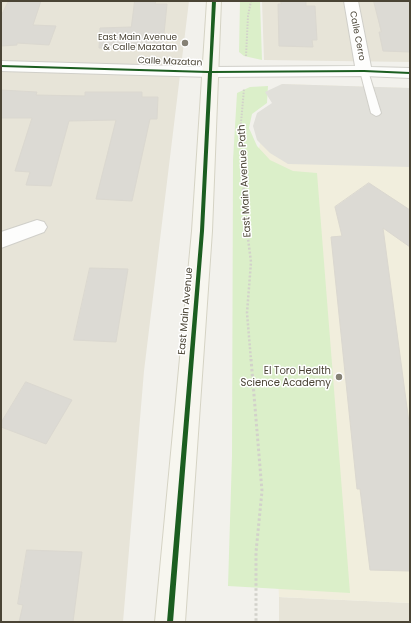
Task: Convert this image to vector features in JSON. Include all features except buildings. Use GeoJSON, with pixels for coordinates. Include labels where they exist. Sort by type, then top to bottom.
{"type":"FeatureCollection","features":[{"type":"Feature","properties":{"kind":"main road","name":"East Main Avenue"},"geometry":{"type":"LineString","coordinates":[[170,622],[202,231],[214,1]]}},
{"type":"Feature","properties":{"kind":"street","name":"Calle Cerro"},"geometry":{"type":"LineString","coordinates":[[351,1],[364,71]]}},
{"type":"Feature","properties":{"kind":"street","name":"Calle Mazatan"},"geometry":{"type":"LineString","coordinates":[[1,66],[211,72],[364,71],[410,73]]}},
{"type":"Feature","properties":{"kind":"street"},"geometry":{"type":"LineString","coordinates":[[1,240],[37,227]]}},
{"type":"Feature","properties":{"kind":"lane"},"geometry":{"type":"LineString","coordinates":[[364,71],[376,113]]}},
{"type":"Feature","properties":{"kind":"shaded area"},"geometry":{"type":"Polygon","coordinates":[[[1,1],[189,1],[144,371],[123,622],[1,622],[1,1]]]}},
{"type":"Feature","properties":{"kind":"shaded area"},"geometry":{"type":"Polygon","coordinates":[[[262,1],[410,1],[410,62],[264,60],[262,1]]]}},
{"type":"Feature","properties":{"kind":"shaded area","name":"El Toro Health Science Academy"},"geometry":{"type":"Polygon","coordinates":[[[282,84],[410,88],[410,603],[279,597],[256,158],[270,110],[282,84]]]}},
{"type":"Feature","properties":{"kind":"shaded area"},"geometry":{"type":"Polygon","coordinates":[[[282,84],[410,88],[410,167],[288,164],[270,153],[257,140],[253,126],[257,113],[272,103],[265,92],[282,84]]]}},
{"type":"Feature","properties":{"kind":"shaded area"},"geometry":{"type":"Polygon","coordinates":[[[279,597],[410,603],[410,622],[279,622],[279,597]]]}},
{"type":"Feature","properties":{"kind":"green space"},"geometry":{"type":"Polygon","coordinates":[[[240,1],[260,1],[262,60],[244,56],[239,52],[240,1]]]}},
{"type":"Feature","properties":{"kind":"green space"},"geometry":{"type":"Polygon","coordinates":[[[268,86],[267,103],[252,114],[249,128],[257,146],[270,160],[293,171],[317,173],[350,593],[228,586],[232,456],[233,160],[237,93],[250,87],[268,86]]]}},
{"type":"Feature","properties":{"kind":"cycle path"},"geometry":{"type":"LineString","coordinates":[[170,622],[202,231],[214,1]]}},
{"type":"Feature","properties":{"kind":"cycle path"},"geometry":{"type":"LineString","coordinates":[[1,66],[211,72],[364,71],[410,73]]}},
{"type":"Feature","properties":{"kind":"place","name":"East Main Avenue & Calle Mazatan"},"geometry":{"type":"Point","coordinates":[185,43]}},
{"type":"Feature","properties":{"kind":"place","name":"El Toro Health Science Academy"},"geometry":{"type":"Point","coordinates":[339,377]}}]}
